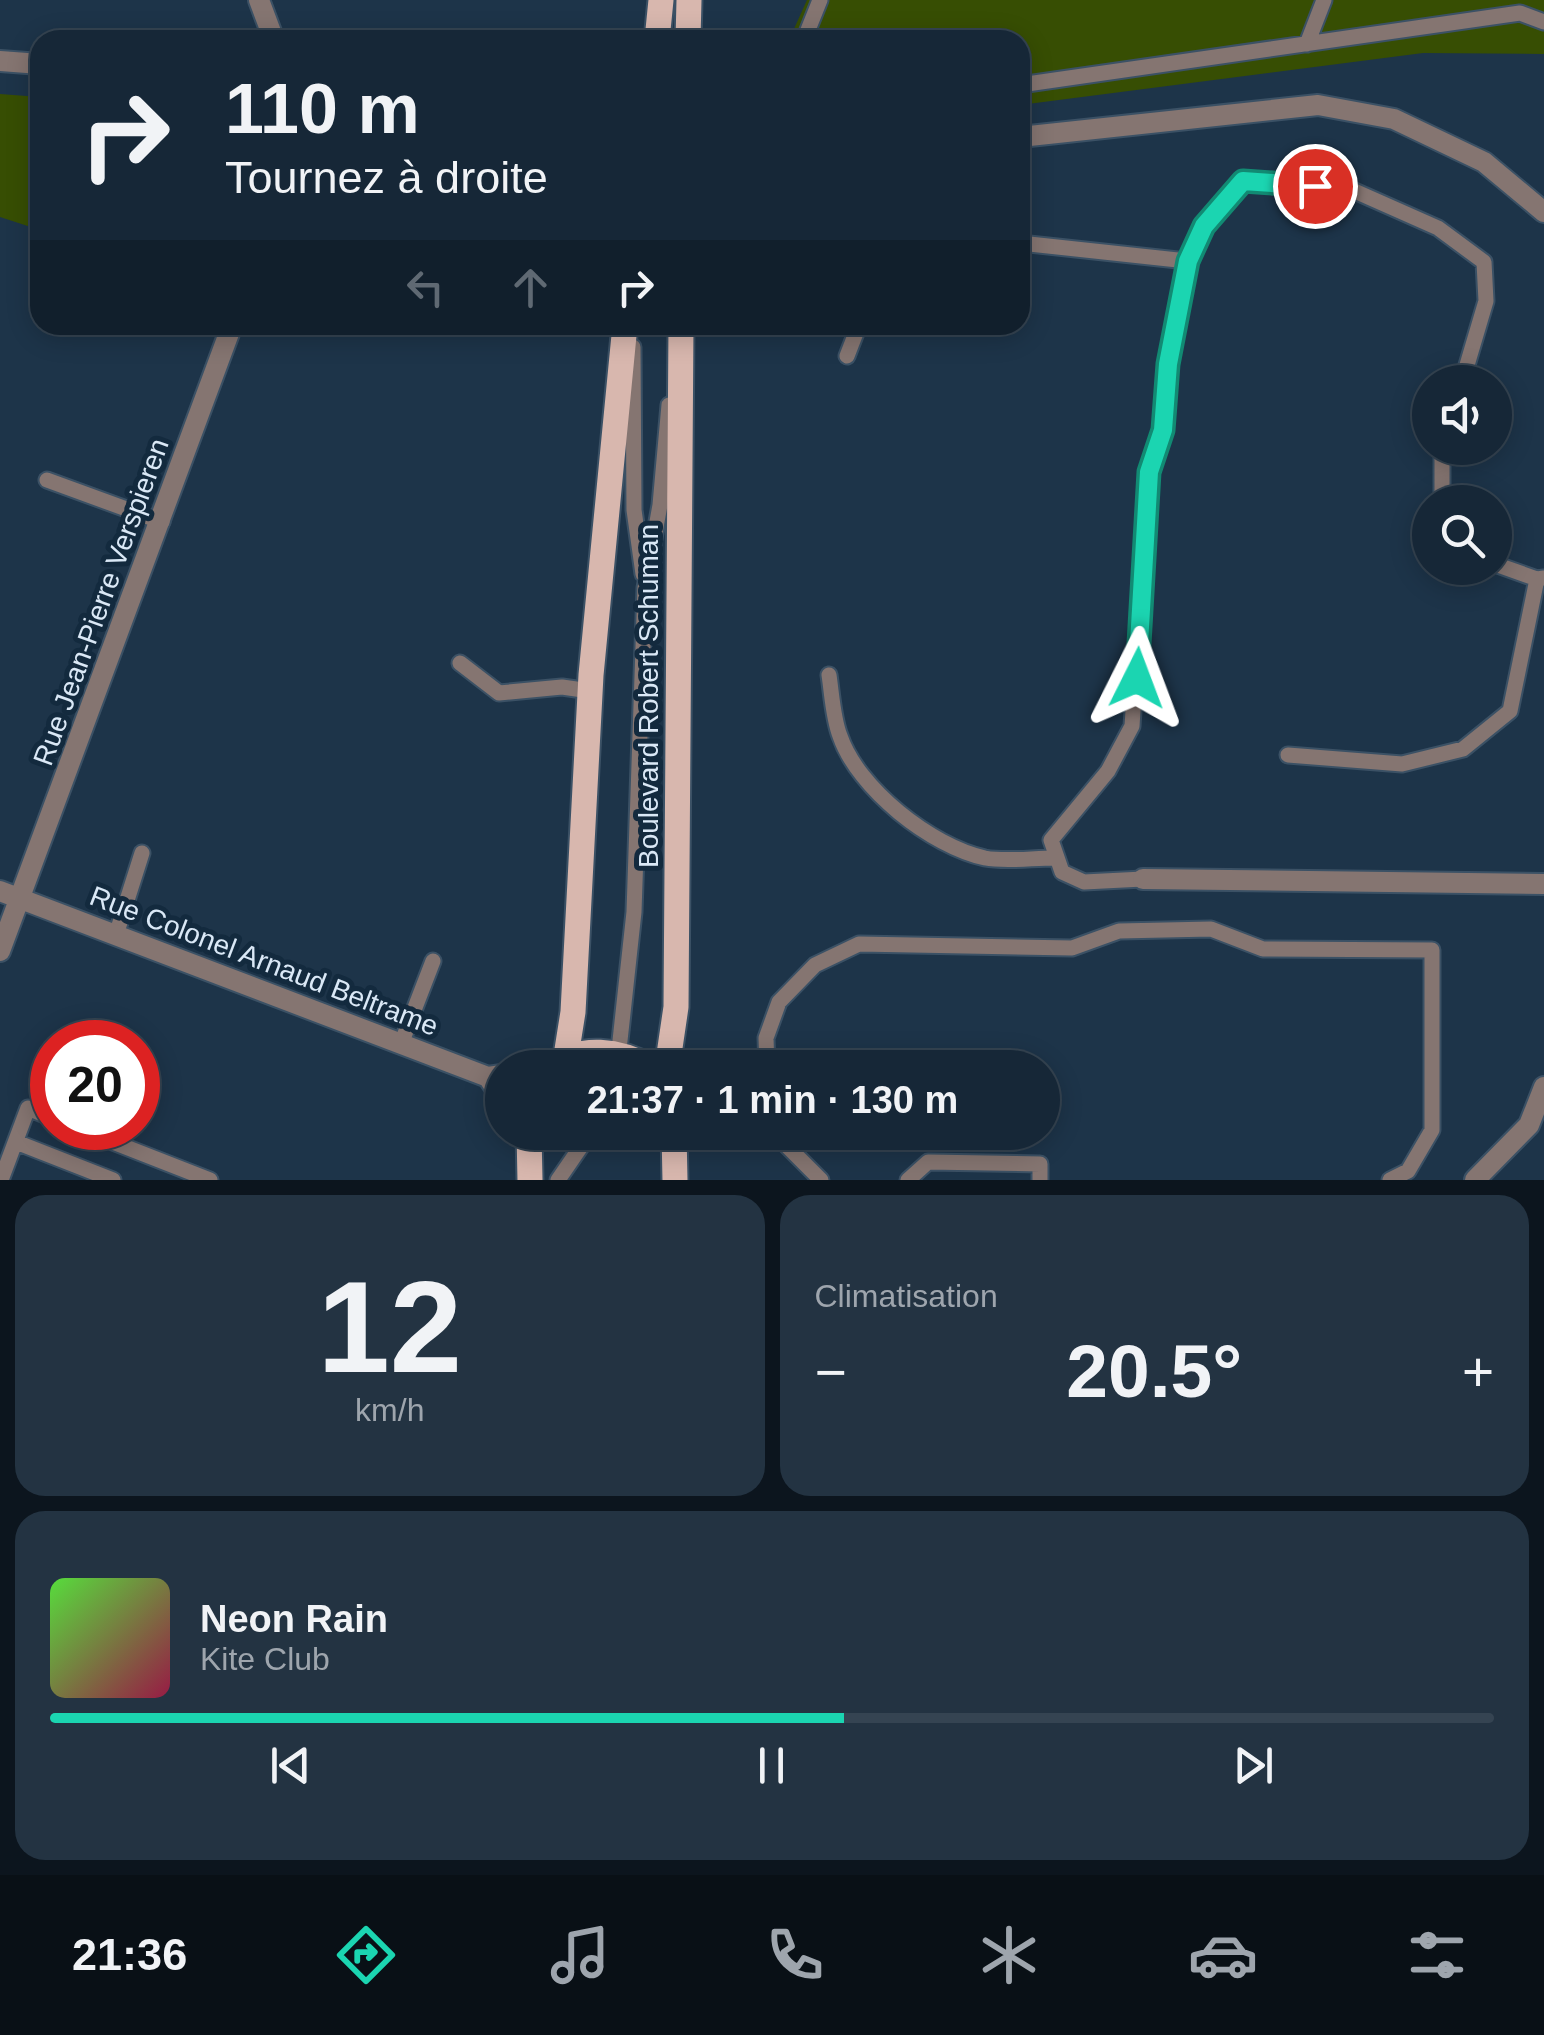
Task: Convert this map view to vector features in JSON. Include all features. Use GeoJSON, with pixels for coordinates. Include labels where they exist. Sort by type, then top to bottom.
{"type":"FeatureCollection","features":[{"type":"Feature","properties":{"kind":"main road"},"geometry":{"type":"LineString","coordinates":[[658,30],[661,0]]}},
{"type":"Feature","properties":{"kind":"main road"},"geometry":{"type":"LineString","coordinates":[[688,30],[689,0]]}},
{"type":"Feature","properties":{"kind":"main road","name":"Boulevard Robert Schuman"},"geometry":{"type":"LineString","coordinates":[[562,1050],[573,1012],[590,691],[623,335]]}},
{"type":"Feature","properties":{"kind":"main road","name":"Boulevard Robert Schuman"},"geometry":{"type":"LineString","coordinates":[[670,1050],[676,1007],[679,335]]}},
{"type":"Feature","properties":{"kind":"main road"},"geometry":{"type":"LineString","coordinates":[[529,1150],[530,1180]]}},
{"type":"Feature","properties":{"kind":"main road"},"geometry":{"type":"LineString","coordinates":[[674,1150],[675,1180]]}},
{"type":"Feature","properties":{"kind":"street"},"geometry":{"type":"LineString","coordinates":[[258,0],[270,30]]}},
{"type":"Feature","properties":{"kind":"street"},"geometry":{"type":"LineString","coordinates":[[0,60],[30,63]]}},
{"type":"Feature","properties":{"kind":"street"},"geometry":{"type":"LineString","coordinates":[[1030,135],[1318,105],[1394,119],[1448,144],[1484,162],[1544,212]]}},
{"type":"Feature","properties":{"kind":"street","name":"Rue Jean-Pierre Verspieren"},"geometry":{"type":"LineString","coordinates":[[0,951],[10,894],[162,522],[228,335]]}},
{"type":"Feature","properties":{"kind":"street"},"geometry":{"type":"LineString","coordinates":[[1143,880],[1544,884]]}},
{"type":"Feature","properties":{"kind":"street","name":"Rue Colonel Arnaud Beltrame"},"geometry":{"type":"LineString","coordinates":[[10,894],[485,1073]]}},
{"type":"Feature","properties":{"kind":"street"},"geometry":{"type":"LineString","coordinates":[[1476,1180],[1530,1125],[1544,1087]]}},
{"type":"Feature","properties":{"kind":"lane"},"geometry":{"type":"LineString","coordinates":[[808,30],[820,0]]}},
{"type":"Feature","properties":{"kind":"lane"},"geometry":{"type":"LineString","coordinates":[[1307,44],[1324,0]]}},
{"type":"Feature","properties":{"kind":"lane"},"geometry":{"type":"LineString","coordinates":[[1030,84],[1307,44],[1522,7],[1544,22]]}},
{"type":"Feature","properties":{"kind":"lane"},"geometry":{"type":"LineString","coordinates":[[1143,880],[1084,882],[1062,872],[1054,858],[1051,840],[1108,771],[1132,726],[1149,472],[1163,430],[1168,364],[1188,261],[1204,226],[1243,181],[1350,189],[1438,228],[1484,262],[1486,301],[1467,365]]}},
{"type":"Feature","properties":{"kind":"lane"},"geometry":{"type":"LineString","coordinates":[[1030,244],[1188,261]]}},
{"type":"Feature","properties":{"kind":"lane"},"geometry":{"type":"LineString","coordinates":[[633,335],[634,510],[645,588]]}},
{"type":"Feature","properties":{"kind":"lane"},"geometry":{"type":"LineString","coordinates":[[619,1050],[634,912],[645,588],[660,505],[678,335]]}},
{"type":"Feature","properties":{"kind":"lane"},"geometry":{"type":"LineString","coordinates":[[848,356],[855,335]]}},
{"type":"Feature","properties":{"kind":"lane"},"geometry":{"type":"LineString","coordinates":[[47,480],[162,522]]}},
{"type":"Feature","properties":{"kind":"lane"},"geometry":{"type":"LineString","coordinates":[[1288,755],[1402,764],[1463,748],[1510,711],[1540,579],[1512,570]]}},
{"type":"Feature","properties":{"kind":"lane"},"geometry":{"type":"LineString","coordinates":[[460,663],[499,692],[562,687],[590,691]]}},
{"type":"Feature","properties":{"kind":"lane"},"geometry":{"type":"LineString","coordinates":[[829,675],[840,738],[862,772],[897,812],[944,844],[986,858],[1054,858]]}},
{"type":"Feature","properties":{"kind":"lane"},"geometry":{"type":"LineString","coordinates":[[116,935],[142,853]]}},
{"type":"Feature","properties":{"kind":"lane"},"geometry":{"type":"LineString","coordinates":[[766,1050],[766,1038],[779,1002],[814,965],[859,944],[1072,948],[1119,931],[1211,930],[1263,950],[1432,950],[1432,1130],[1408,1172],[1390,1180]]}},
{"type":"Feature","properties":{"kind":"lane"},"geometry":{"type":"LineString","coordinates":[[401,1044],[433,961]]}},
{"type":"Feature","properties":{"kind":"lane"},"geometry":{"type":"LineString","coordinates":[[1,1180],[30,1109]]}},
{"type":"Feature","properties":{"kind":"lane"},"geometry":{"type":"LineString","coordinates":[[16,1142],[113,1180]]}},
{"type":"Feature","properties":{"kind":"lane"},"geometry":{"type":"LineString","coordinates":[[133,1150],[210,1180]]}},
{"type":"Feature","properties":{"kind":"lane"},"geometry":{"type":"LineString","coordinates":[[558,1180],[579,1150]]}},
{"type":"Feature","properties":{"kind":"lane"},"geometry":{"type":"LineString","coordinates":[[791,1150],[821,1180]]}},
{"type":"Feature","properties":{"kind":"lane"},"geometry":{"type":"LineString","coordinates":[[908,1180],[928,1162],[1040,1164],[1040,1180]]}},
{"type":"Feature","properties":{"kind":"green space"},"geometry":{"type":"Polygon","coordinates":[[[807,0],[1544,0],[1544,54],[1423,53],[1030,104],[1030,30],[794,30],[807,0]]]}},
{"type":"Feature","properties":{"kind":"green space"},"geometry":{"type":"Polygon","coordinates":[[[0,94],[30,96],[30,227],[0,217],[0,94]]]}},
{"type":"Feature","properties":{"kind":"route"},"geometry":{"type":"LineString","coordinates":[[1137,678],[1149,472],[1163,430],[1168,364],[1188,261],[1204,226],[1243,181],[1315,186]]}}]}
